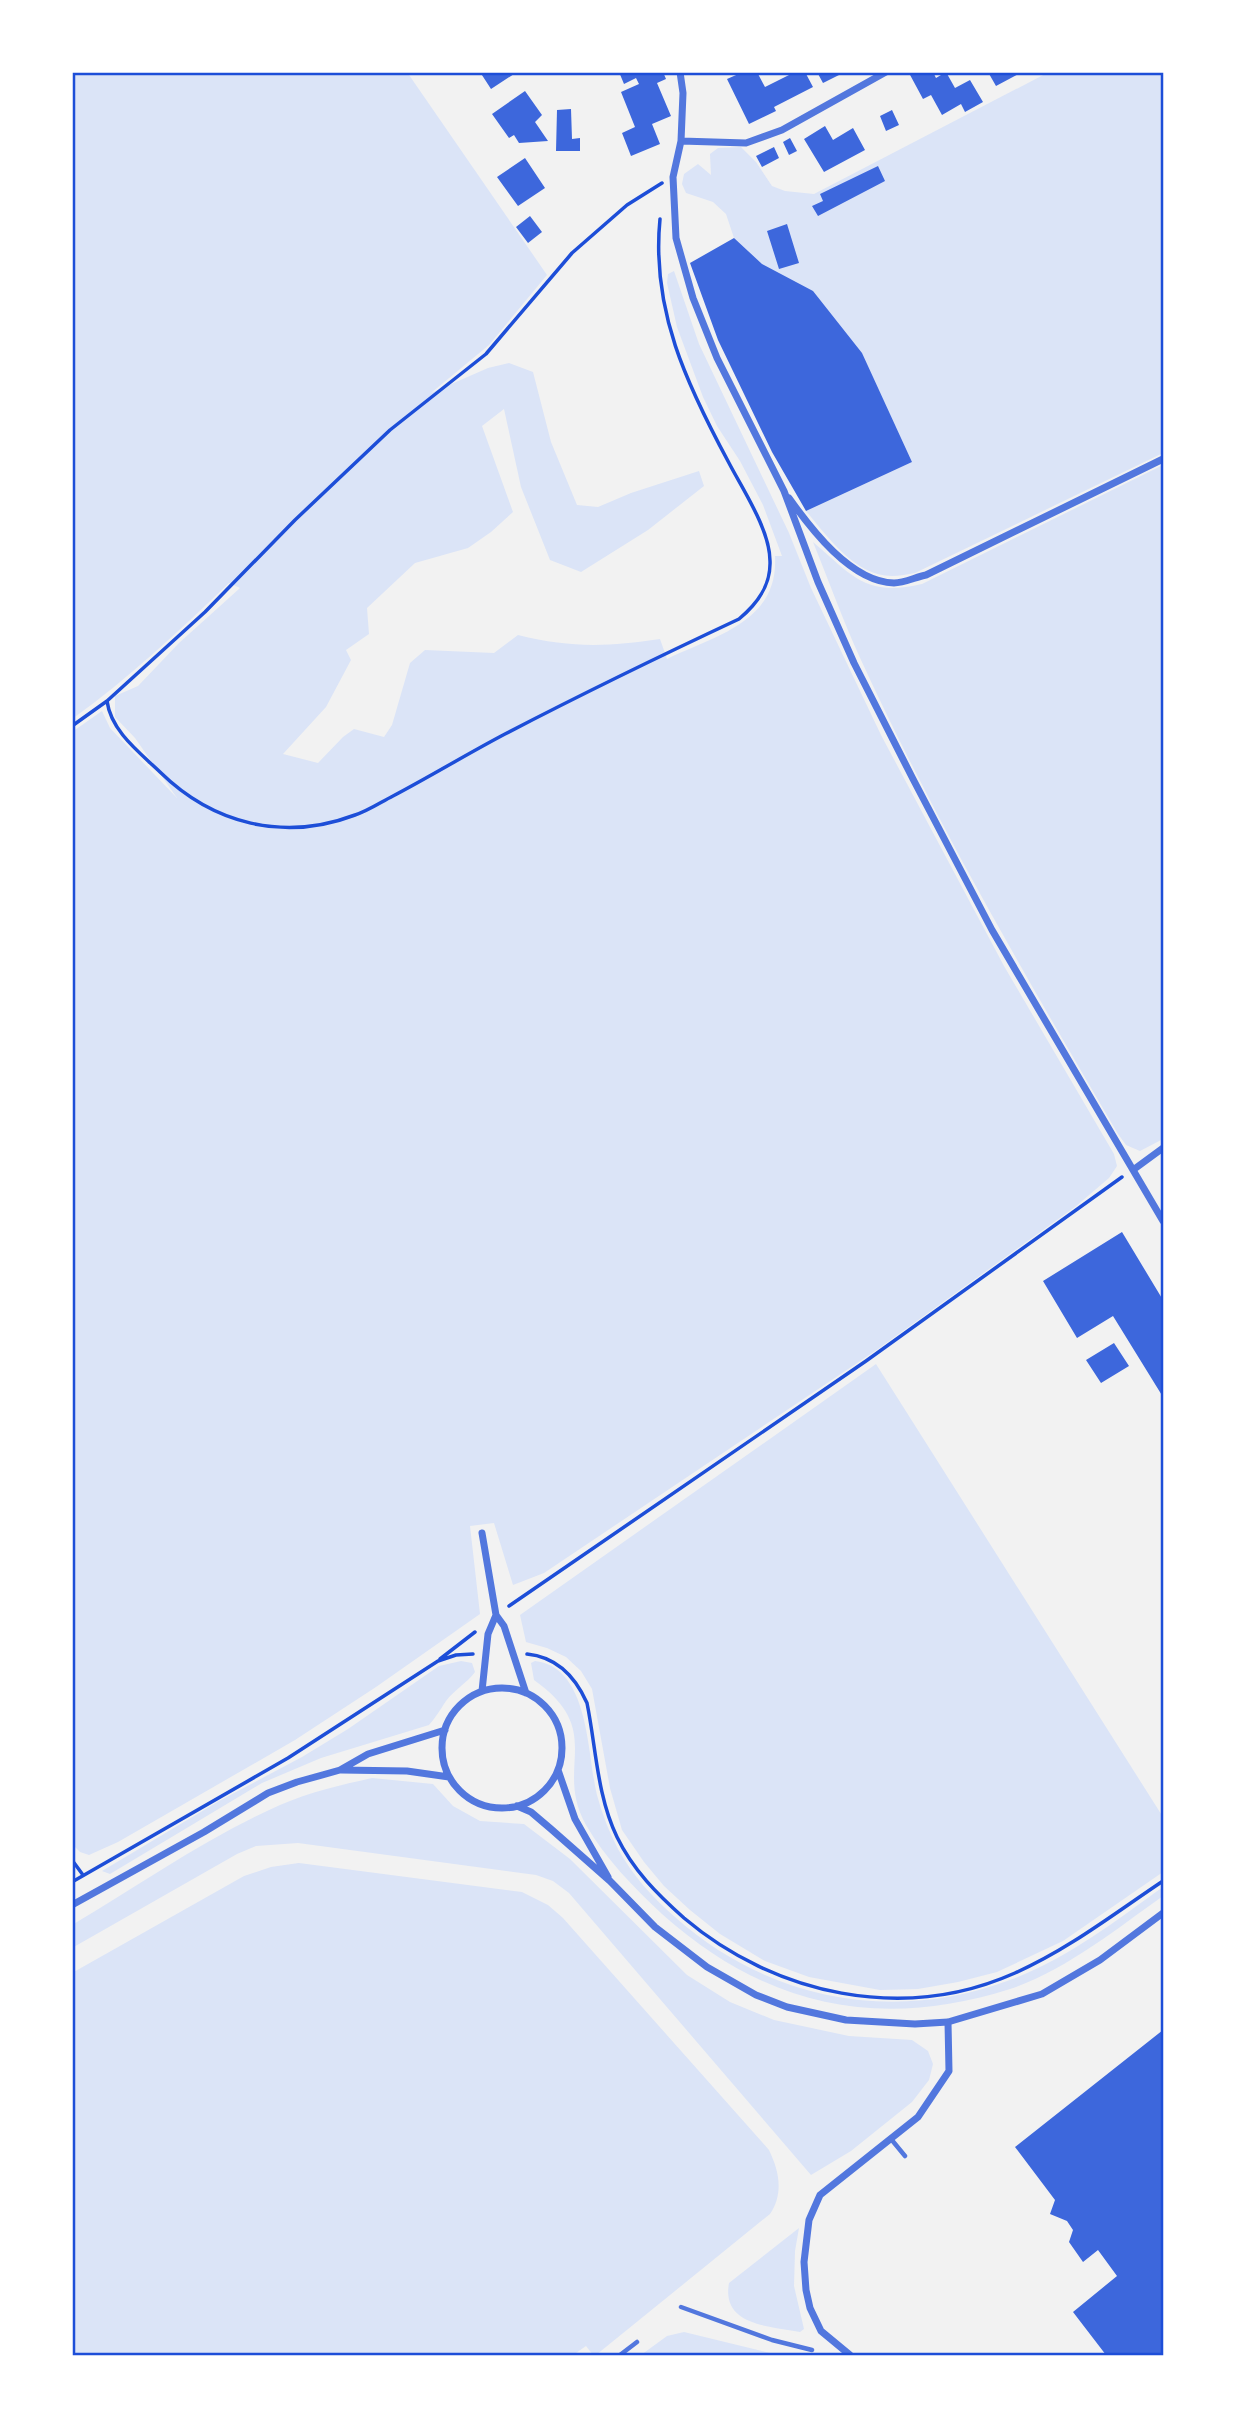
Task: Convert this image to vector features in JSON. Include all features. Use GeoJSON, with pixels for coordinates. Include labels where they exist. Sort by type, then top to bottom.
{"type":"FeatureCollection","features":[{"type":"Feature","properties":{"kind":"street"},"geometry":{"type":"LineString","coordinates":[[680,72],[683,93],[681,141],[673,177],[676,238],[693,298],[727,379],[784,491],[818,582],[854,663],[913,779],[992,930],[1163,1221]]}},
{"type":"Feature","properties":{"kind":"street"},"geometry":{"type":"LineString","coordinates":[[681,141],[746,143],[758,139],[782,130],[886,72]]}},
{"type":"Feature","properties":{"kind":"street"},"geometry":{"type":"LineString","coordinates":[[784,491],[807,524],[834,552],[864,575],[894,583],[926,575],[1163,459]]}},
{"type":"Feature","properties":{"kind":"street"},"geometry":{"type":"LineString","coordinates":[[1133,1170],[1163,1148]]}},
{"type":"Feature","properties":{"kind":"street"},"geometry":{"type":"LineString","coordinates":[[482,1533],[496,1615],[505,1626],[526,1693]]}},
{"type":"Feature","properties":{"kind":"street"},"geometry":{"type":"LineString","coordinates":[[482,1691],[488,1634],[496,1615]]}},
{"type":"Feature","properties":{"kind":"street"},"geometry":{"type":"LineString","coordinates":[[517,1807],[537,1797],[553,1780],[562,1755],[558,1725],[550,1711],[539,1700],[526,1693],[504,1688],[482,1691],[459,1706],[444,1730],[443,1754],[456,1787],[473,1801],[494,1808],[517,1807],[531,1812],[610,1881],[679,1948],[729,1981],[787,2007],[846,2020],[915,2024],[948,2022],[1042,1994],[1100,1960],[1163,1913]]}},
{"type":"Feature","properties":{"kind":"street"},"geometry":{"type":"LineString","coordinates":[[72,1905],[204,1832],[268,1793],[340,1770],[368,1754],[444,1730]]}},
{"type":"Feature","properties":{"kind":"street"},"geometry":{"type":"LineString","coordinates":[[340,1770],[407,1770],[450,1777]]}},
{"type":"Feature","properties":{"kind":"street"},"geometry":{"type":"LineString","coordinates":[[558,1770],[575,1819],[610,1881]]}},
{"type":"Feature","properties":{"kind":"street"},"geometry":{"type":"LineString","coordinates":[[850,2355],[821,2331],[810,2308],[804,2262],[809,2220],[820,2195],[918,2117],[949,2071],[948,2022]]}},
{"type":"Feature","properties":{"kind":"lane"},"geometry":{"type":"LineString","coordinates":[[891,2139],[905,2156]]}},
{"type":"Feature","properties":{"kind":"lane"},"geometry":{"type":"LineString","coordinates":[[681,2307],[772,2340],[812,2350]]}},
{"type":"Feature","properties":{"kind":"lane"},"geometry":{"type":"LineString","coordinates":[[620,2355],[636,2342]]}},
{"type":"Feature","properties":{"kind":"path"},"geometry":{"type":"LineString","coordinates":[[72,726],[107,701],[205,612],[295,520],[390,430],[486,354],[572,253],[627,205],[673,177]]}},
{"type":"Feature","properties":{"kind":"path"},"geometry":{"type":"LineString","coordinates":[[107,701],[109,715],[115,725],[137,749],[183,792],[210,810],[237,821],[265,826],[297,827],[328,823],[356,815],[503,735],[738,619],[754,606],[768,583],[771,561],[767,542],[750,501],[703,414],[684,372],[670,330],[659,277],[659,221],[663,210]]}},
{"type":"Feature","properties":{"kind":"path"},"geometry":{"type":"LineString","coordinates":[[72,1882],[288,1758],[438,1661],[496,1615],[866,1361],[1133,1170]]}},
{"type":"Feature","properties":{"kind":"path"},"geometry":{"type":"LineString","coordinates":[[438,1661],[456,1655],[486,1654]]}},
{"type":"Feature","properties":{"kind":"path"},"geometry":{"type":"LineString","coordinates":[[514,1654],[538,1655],[550,1659],[569,1674],[582,1692],[587,1703],[611,1823],[640,1874],[660,1897],[698,1930],[748,1962],[794,1982],[830,1992],[868,1998],[915,1997],[974,1987],[1015,1973],[1086,1935],[1163,1881]]}},
{"type":"Feature","properties":{"kind":"path"},"geometry":{"type":"LineString","coordinates":[[72,1860],[83,1875]]}},
{"type":"Feature","properties":{"kind":"shaded area"},"geometry":{"type":"Polygon","coordinates":[[[72,72],[407,72],[547,275],[489,345],[431,393],[488,368],[509,363],[533,372],[551,442],[577,505],[598,507],[631,493],[699,471],[704,486],[648,530],[581,572],[550,560],[521,487],[504,409],[482,426],[513,512],[468,548],[415,563],[367,608],[369,634],[346,650],[351,660],[326,707],[283,754],[318,763],[354,729],[384,737],[392,725],[410,663],[425,650],[494,653],[518,635],[589,645],[660,639],[667,659],[723,634],[755,612],[767,597],[773,578],[775,556],[782,556],[763,505],[703,397],[677,327],[667,283],[668,274],[674,271],[699,344],[881,735],[1004,966],[1114,1154],[1117,1166],[1109,1178],[1075,1207],[878,1349],[544,1573],[513,1585],[494,1523],[470,1526],[480,1614],[295,1740],[118,1842],[89,1855],[80,1852],[72,1844],[72,732],[102,711],[110,728],[177,798],[135,738],[115,717],[115,696],[138,686],[179,643],[240,588],[229,583],[133,671],[72,719],[72,72]]]}},
{"type":"Feature","properties":{"kind":"shaded area"},"geometry":{"type":"Polygon","coordinates":[[[1049,72],[1163,72],[1163,453],[915,573],[895,576],[866,570],[843,553],[806,511],[912,462],[862,354],[752,270],[734,238],[726,214],[713,202],[686,193],[682,184],[684,174],[698,164],[711,175],[710,154],[718,148],[741,147],[756,162],[772,186],[785,191],[814,194],[1049,72]]]}},
{"type":"Feature","properties":{"kind":"shaded area"},"geometry":{"type":"Polygon","coordinates":[[[1163,465],[1163,1139],[1140,1151],[1126,1145],[1118,1134],[951,841],[861,660],[813,542],[861,581],[887,588],[922,584],[1163,465]]]}},
{"type":"Feature","properties":{"kind":"shaded area"},"geometry":{"type":"Polygon","coordinates":[[[876,1364],[1163,1817],[1163,1872],[1063,1941],[997,1972],[918,1989],[880,1990],[809,1977],[765,1961],[720,1934],[664,1886],[622,1830],[610,1788],[592,1689],[581,1671],[566,1657],[526,1642],[520,1615],[876,1364]]]}},
{"type":"Feature","properties":{"kind":"shaded area"},"geometry":{"type":"Polygon","coordinates":[[[461,1661],[472,1663],[475,1672],[449,1697],[429,1725],[321,1758],[262,1783],[110,1874],[102,1871],[219,1801],[302,1757],[348,1729],[439,1666],[461,1661]]]}},
{"type":"Feature","properties":{"kind":"shaded area"},"geometry":{"type":"Polygon","coordinates":[[[535,1661],[553,1667],[566,1679],[576,1695],[583,1715],[601,1809],[618,1849],[637,1877],[675,1917],[711,1945],[750,1968],[791,1985],[833,1996],[877,2001],[921,2000],[966,1993],[1010,1980],[1051,1962],[1090,1939],[1163,1887],[1163,1896],[1090,1948],[1051,1971],[1010,1989],[961,2002],[914,2008],[869,2008],[825,2002],[782,1989],[741,1970],[701,1945],[651,1904],[602,1849],[586,1825],[577,1804],[574,1785],[574,1733],[568,1716],[556,1699],[534,1680],[531,1663],[535,1661]]]}},
{"type":"Feature","properties":{"kind":"shaded area"},"geometry":{"type":"Polygon","coordinates":[[[372,1778],[433,1784],[453,1806],[480,1821],[524,1824],[570,1859],[687,1975],[730,2002],[774,2020],[849,2036],[912,2040],[928,2051],[933,2064],[929,2080],[912,2102],[851,2151],[811,2175],[569,1893],[553,1881],[536,1875],[298,1843],[256,1846],[237,1854],[72,1948],[72,1925],[201,1846],[253,1817],[291,1800],[372,1778]]]}},
{"type":"Feature","properties":{"kind":"shaded area"},"geometry":{"type":"Polygon","coordinates":[[[299,1863],[522,1892],[548,1905],[563,1918],[769,2150],[778,2182],[777,2198],[770,2214],[596,2355],[586,2346],[576,2353],[577,2355],[72,2355],[72,1973],[244,1876],[271,1867],[299,1863]]]}},
{"type":"Feature","properties":{"kind":"shaded area"},"geometry":{"type":"Polygon","coordinates":[[[799,2228],[794,2286],[804,2329],[800,2332],[775,2328],[740,2316],[732,2308],[729,2283],[799,2228]]]}},
{"type":"Feature","properties":{"kind":"shaded area"},"geometry":{"type":"Polygon","coordinates":[[[684,2332],[778,2355],[641,2355],[667,2336],[684,2332]]]}},
{"type":"Feature","properties":{"kind":"building"},"geometry":{"type":"Polygon","coordinates":[[[480,72],[517,72],[491,89],[480,72]]]}},
{"type":"Feature","properties":{"kind":"building"},"geometry":{"type":"Polygon","coordinates":[[[619,72],[663,72],[666,79],[657,83],[671,116],[652,124],[660,144],[631,156],[622,133],[635,127],[621,92],[639,84],[636,78],[624,84],[619,72]]]}},
{"type":"Feature","properties":{"kind":"building"},"geometry":{"type":"Polygon","coordinates":[[[743,72],[757,72],[765,87],[795,72],[805,72],[813,87],[774,107],[776,111],[749,124],[727,79],[743,72]]]}},
{"type":"Feature","properties":{"kind":"building"},"geometry":{"type":"Polygon","coordinates":[[[817,72],[845,72],[823,83],[817,72]]]}},
{"type":"Feature","properties":{"kind":"building"},"geometry":{"type":"Polygon","coordinates":[[[933,72],[936,78],[946,72],[955,88],[970,80],[983,102],[965,112],[961,104],[942,115],[931,95],[923,99],[909,73],[933,72]]]}},
{"type":"Feature","properties":{"kind":"building"},"geometry":{"type":"Polygon","coordinates":[[[988,72],[1022,72],[996,86],[988,72]]]}},
{"type":"Feature","properties":{"kind":"building"},"geometry":{"type":"Polygon","coordinates":[[[525,91],[542,115],[535,122],[548,141],[519,143],[514,135],[509,138],[492,114],[525,91]]]}},
{"type":"Feature","properties":{"kind":"building"},"geometry":{"type":"Polygon","coordinates":[[[571,109],[572,139],[580,138],[580,151],[556,151],[557,110],[571,109]]]}},
{"type":"Feature","properties":{"kind":"building"},"geometry":{"type":"Polygon","coordinates":[[[892,110],[899,125],[886,131],[880,116],[892,110]]]}},
{"type":"Feature","properties":{"kind":"building"},"geometry":{"type":"Polygon","coordinates":[[[825,126],[833,140],[853,128],[865,150],[824,172],[804,139],[825,126]]]}},
{"type":"Feature","properties":{"kind":"building"},"geometry":{"type":"Polygon","coordinates":[[[790,138],[797,151],[789,155],[783,142],[790,138]]]}},
{"type":"Feature","properties":{"kind":"building"},"geometry":{"type":"Polygon","coordinates":[[[774,147],[779,158],[762,167],[756,156],[774,147]]]}},
{"type":"Feature","properties":{"kind":"building"},"geometry":{"type":"Polygon","coordinates":[[[525,158],[545,188],[518,206],[497,177],[525,158]]]}},
{"type":"Feature","properties":{"kind":"building"},"geometry":{"type":"Polygon","coordinates":[[[878,166],[885,181],[818,216],[812,206],[823,201],[820,194],[878,166]]]}},
{"type":"Feature","properties":{"kind":"building"},"geometry":{"type":"Polygon","coordinates":[[[530,216],[542,232],[528,243],[516,227],[530,216]]]}},
{"type":"Feature","properties":{"kind":"building"},"geometry":{"type":"Polygon","coordinates":[[[787,224],[799,263],[779,269],[767,231],[787,224]]]}},
{"type":"Feature","properties":{"kind":"building"},"geometry":{"type":"Polygon","coordinates":[[[734,238],[762,264],[813,291],[862,353],[912,462],[806,511],[772,452],[718,340],[690,263],[734,238]]]}},
{"type":"Feature","properties":{"kind":"building"},"geometry":{"type":"Polygon","coordinates":[[[1122,1232],[1163,1300],[1163,1397],[1113,1316],[1077,1338],[1043,1281],[1122,1232]]]}},
{"type":"Feature","properties":{"kind":"building"},"geometry":{"type":"Polygon","coordinates":[[[1114,1343],[1129,1366],[1101,1383],[1086,1360],[1114,1343]]]}},
{"type":"Feature","properties":{"kind":"building"},"geometry":{"type":"Polygon","coordinates":[[[1163,2030],[1163,2355],[1106,2355],[1073,2312],[1117,2276],[1098,2250],[1083,2262],[1069,2242],[1073,2230],[1067,2221],[1050,2214],[1055,2200],[1015,2147],[1163,2030]]]}}]}
